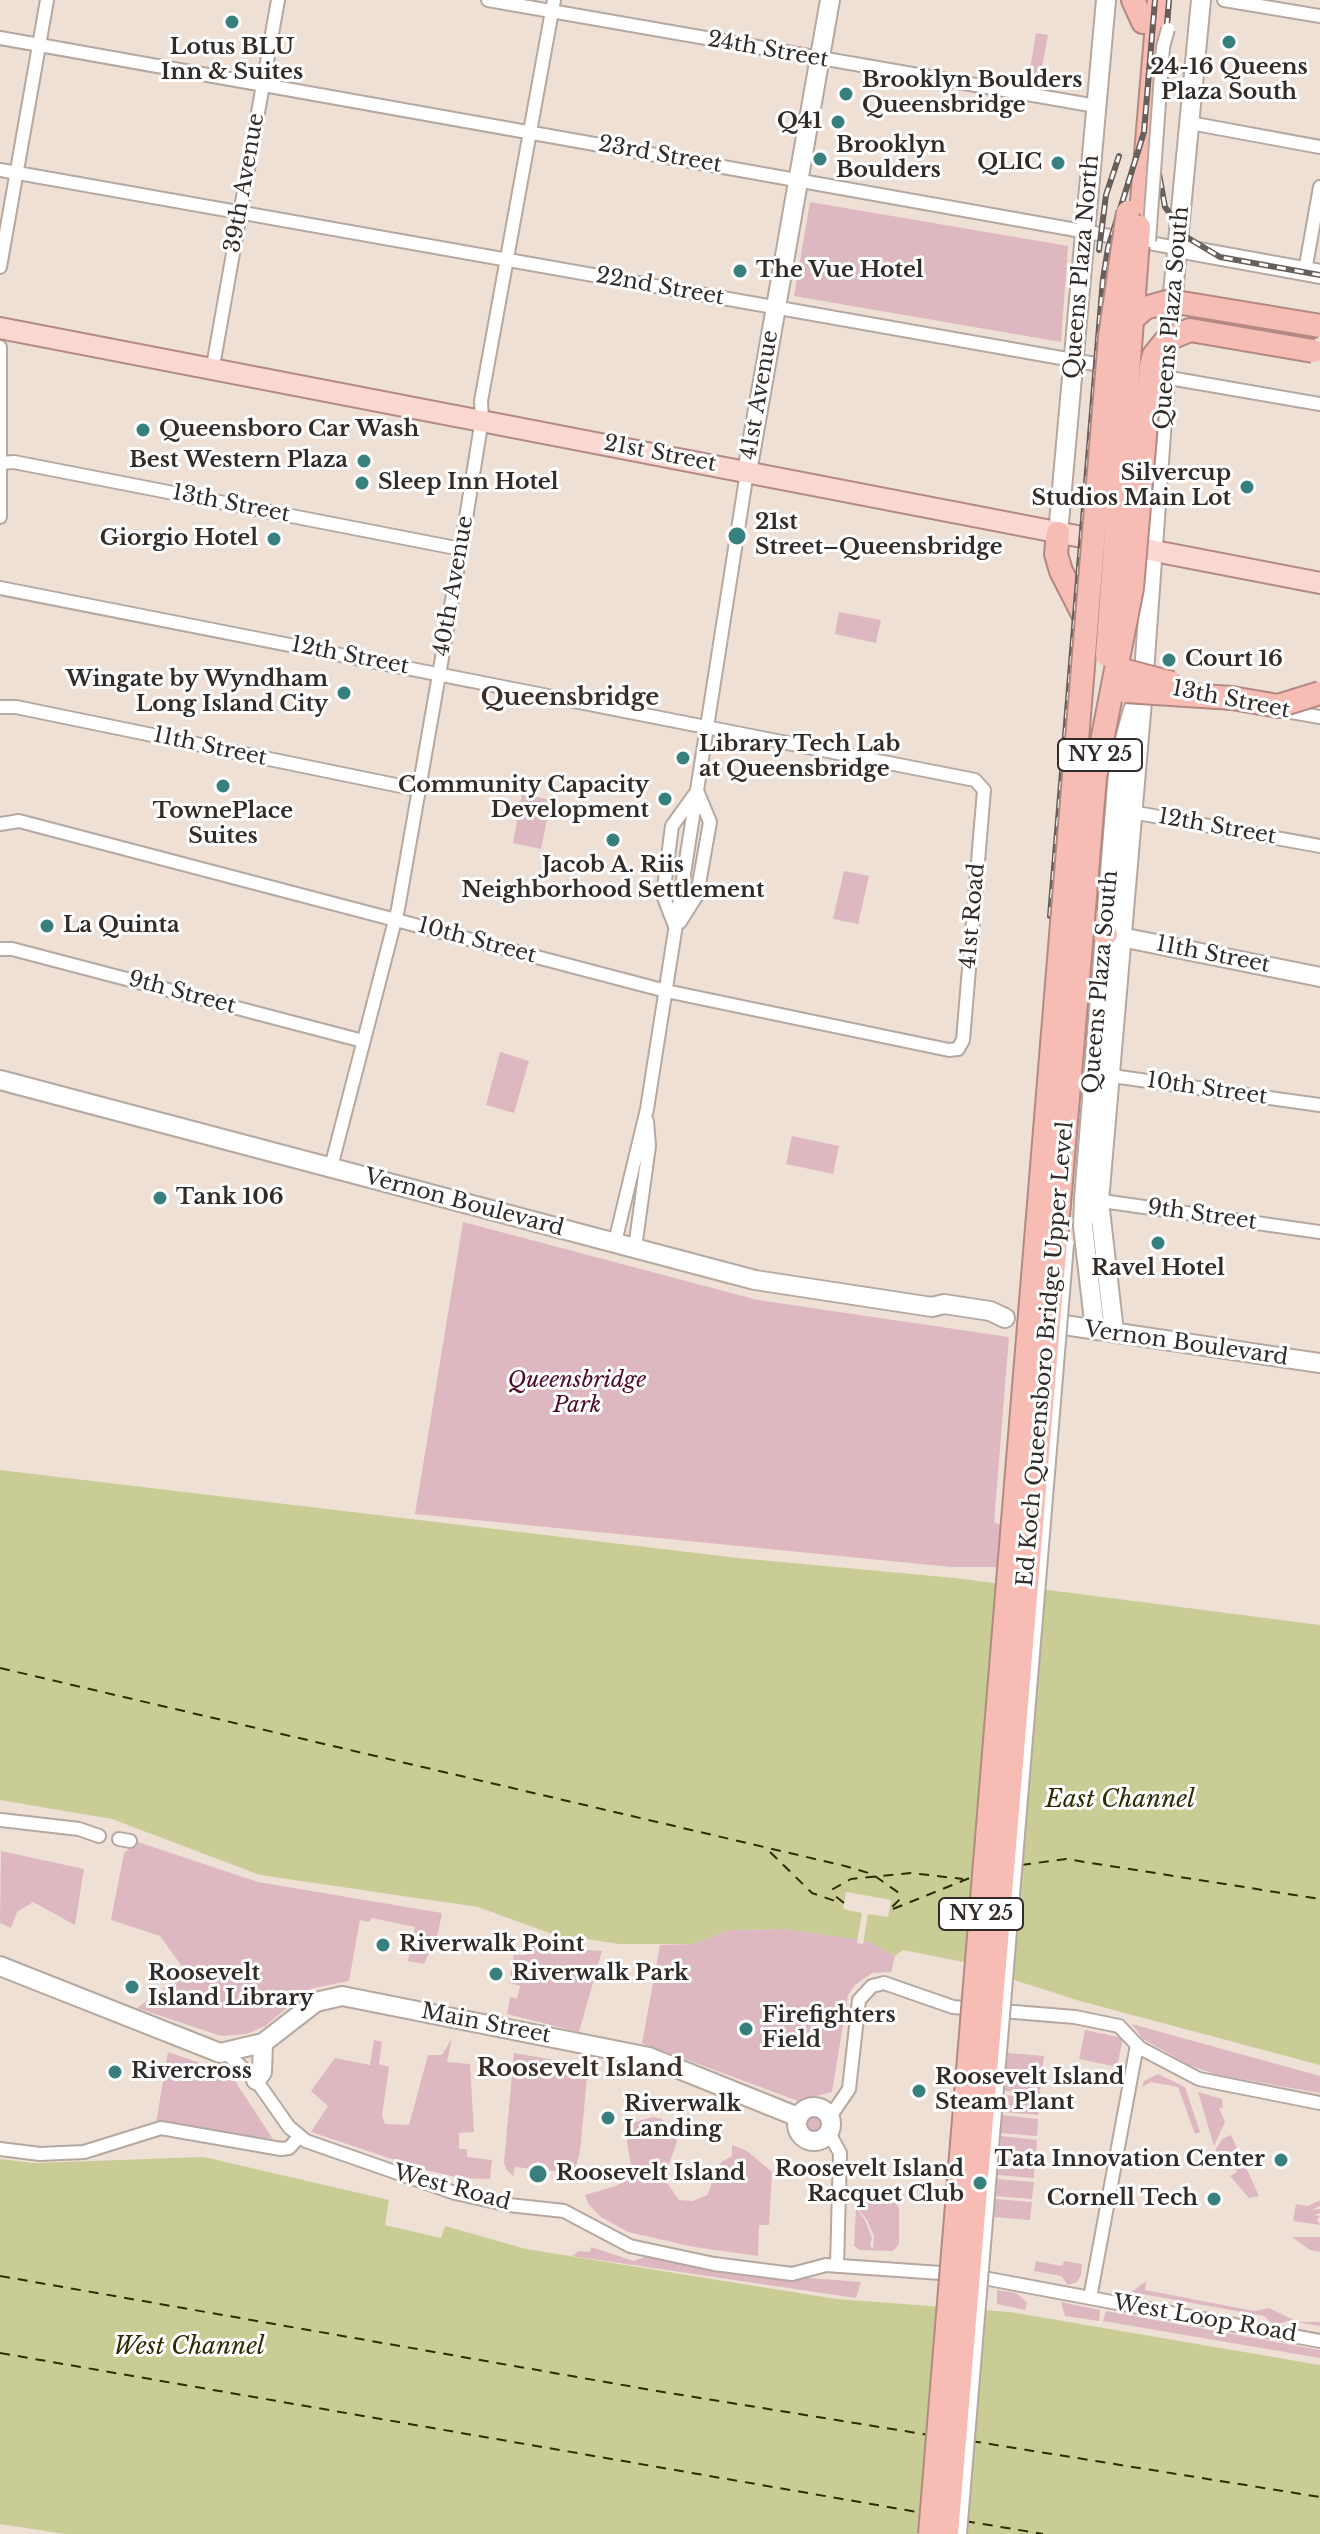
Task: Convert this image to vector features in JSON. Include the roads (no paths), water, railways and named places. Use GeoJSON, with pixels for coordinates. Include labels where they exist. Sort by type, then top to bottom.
{"type":"FeatureCollection","features":[{"type":"Feature","properties":{"kind":"highway"},"geometry":{"type":"LineString","coordinates":[[1133,0],[1144,11]]}},
{"type":"Feature","properties":{"kind":"highway","name":"NY 25"},"geometry":{"type":"LineString","coordinates":[[1159,0],[1162,36]]}},
{"type":"Feature","properties":{"kind":"highway","name":"NY 25"},"geometry":{"type":"LineString","coordinates":[[950,2534],[1097,790],[1140,213],[1169,0]]}},
{"type":"Feature","properties":{"kind":"highway","name":"NY 25"},"geometry":{"type":"LineString","coordinates":[[932,2534],[1035,1295],[1110,337],[1140,213],[1144,11]]}},
{"type":"Feature","properties":{"kind":"highway"},"geometry":{"type":"LineString","coordinates":[[1035,1295],[1117,355],[1125,326],[1145,308],[1170,301],[1320,326]]}},
{"type":"Feature","properties":{"kind":"highway"},"geometry":{"type":"LineString","coordinates":[[1084,746],[1106,612],[1127,356],[1136,327],[1150,313],[1174,307],[1318,347]]}},
{"type":"Feature","properties":{"kind":"highway","name":"Ed Koch Queensboro Bridge Upper Level"},"geometry":{"type":"LineString","coordinates":[[950,2534],[1095,777],[1132,588],[1151,366],[1154,355],[1166,340],[1190,330],[1318,347]]}},
{"type":"Feature","properties":{"kind":"highway"},"geometry":{"type":"LineString","coordinates":[[1058,533],[1056,554],[1075,598],[1105,658],[1131,682],[1278,706],[1320,693]]}},
{"type":"Feature","properties":{"kind":"highway"},"geometry":{"type":"LineString","coordinates":[[1114,935],[1095,929],[1085,913],[1084,876],[1098,718],[1113,696],[1131,682]]}},
{"type":"Feature","properties":{"kind":"main road","name":"41st Avenue"},"geometry":{"type":"LineString","coordinates":[[747,472],[830,0]]}},
{"type":"Feature","properties":{"kind":"main road","name":"Queens Plaza North"},"geometry":{"type":"LineString","coordinates":[[1058,533],[1106,0]]}},
{"type":"Feature","properties":{"kind":"main road","name":"Queens Plaza South"},"geometry":{"type":"LineString","coordinates":[[1104,1331],[1092,1200],[1123,810],[1120,751],[1152,550],[1165,377],[1201,0]]}},
{"type":"Feature","properties":{"kind":"main road","name":"23rd Street"},"geometry":{"type":"LineString","coordinates":[[1177,248],[1313,272]]}},
{"type":"Feature","properties":{"kind":"main road","name":"21st Street"},"geometry":{"type":"LineString","coordinates":[[0,328],[213,366],[1320,583]]}},
{"type":"Feature","properties":{"kind":"main road","name":"11th Street"},"geometry":{"type":"LineString","coordinates":[[1114,935],[1320,977]]}},
{"type":"Feature","properties":{"kind":"main road","name":"Vernon Boulevard"},"geometry":{"type":"LineString","coordinates":[[0,1080],[777,1284],[932,1307],[944,1304],[990,1311],[1005,1318],[1320,1363]]}},
{"type":"Feature","properties":{"kind":"main road"},"geometry":{"type":"LineString","coordinates":[[0,1966],[164,2032],[226,2053]]}},
{"type":"Feature","properties":{"kind":"main road","name":"Main Street"},"geometry":{"type":"LineString","coordinates":[[226,2053],[263,2043],[316,2002],[342,1996],[649,2057],[798,2117]]}},
{"type":"Feature","properties":{"kind":"main road"},"geometry":{"type":"LineString","coordinates":[[256,2080],[262,2072],[263,2043]]}},
{"type":"Feature","properties":{"kind":"main road"},"geometry":{"type":"LineString","coordinates":[[812,2107],[822,2109],[829,2125],[821,2140],[806,2140],[798,2132],[798,2117],[812,2107]]}},
{"type":"Feature","properties":{"kind":"street"},"geometry":{"type":"LineString","coordinates":[[0,267],[47,0]]}},
{"type":"Feature","properties":{"kind":"street","name":"39th Avenue"},"geometry":{"type":"LineString","coordinates":[[213,366],[278,0]]}},
{"type":"Feature","properties":{"kind":"street","name":"24th Street"},"geometry":{"type":"LineString","coordinates":[[488,0],[553,6],[819,59],[1096,106]]}},
{"type":"Feature","properties":{"kind":"street"},"geometry":{"type":"LineString","coordinates":[[1224,0],[1320,16]]}},
{"type":"Feature","properties":{"kind":"street","name":"40th Avenue"},"geometry":{"type":"LineString","coordinates":[[331,1167],[396,920],[461,549],[482,419],[481,401],[553,6]]}},
{"type":"Feature","properties":{"kind":"street","name":"23rd Street"},"geometry":{"type":"LineString","coordinates":[[0,38],[1177,248]]}},
{"type":"Feature","properties":{"kind":"street"},"geometry":{"type":"LineString","coordinates":[[1190,123],[1320,147]]}},
{"type":"Feature","properties":{"kind":"street","name":"22nd Street"},"geometry":{"type":"LineString","coordinates":[[0,170],[1320,404]]}},
{"type":"Feature","properties":{"kind":"street"},"geometry":{"type":"LineString","coordinates":[[1313,272],[1320,187]]}},
{"type":"Feature","properties":{"kind":"street"},"geometry":{"type":"LineString","coordinates":[[960,2534],[1140,213]]}},
{"type":"Feature","properties":{"kind":"street"},"geometry":{"type":"LineString","coordinates":[[0,347],[0,517]]}},
{"type":"Feature","properties":{"kind":"street","name":"13th Street"},"geometry":{"type":"LineString","coordinates":[[0,463],[14,462],[461,549]]}},
{"type":"Feature","properties":{"kind":"street","name":"41st Avenue"},"geometry":{"type":"LineString","coordinates":[[615,1242],[647,1109],[747,472]]}},
{"type":"Feature","properties":{"kind":"street","name":"12th Street"},"geometry":{"type":"LineString","coordinates":[[0,588],[982,783]]}},
{"type":"Feature","properties":{"kind":"street","name":"13th Street"},"geometry":{"type":"LineString","coordinates":[[1131,682],[1320,717]]}},
{"type":"Feature","properties":{"kind":"street","name":"11th Street"},"geometry":{"type":"LineString","coordinates":[[0,707],[16,707],[420,790]]}},
{"type":"Feature","properties":{"kind":"street","name":"41st Road"},"geometry":{"type":"LineString","coordinates":[[958,1049],[963,1040],[982,783]]}},
{"type":"Feature","properties":{"kind":"street","name":"41st Avenue"},"geometry":{"type":"LineString","coordinates":[[676,929],[663,895],[672,826],[697,792]]}},
{"type":"Feature","properties":{"kind":"street","name":"12th Street"},"geometry":{"type":"LineString","coordinates":[[1123,810],[1320,846]]}},
{"type":"Feature","properties":{"kind":"street","name":"10th Street"},"geometry":{"type":"LineString","coordinates":[[0,824],[19,821],[666,991],[958,1049]]}},
{"type":"Feature","properties":{"kind":"street","name":"9th Street"},"geometry":{"type":"LineString","coordinates":[[0,949],[27,953],[363,1041]]}},
{"type":"Feature","properties":{"kind":"street","name":"10th Street"},"geometry":{"type":"LineString","coordinates":[[1102,1074],[1320,1105]]}},
{"type":"Feature","properties":{"kind":"street","name":"41st Avenue"},"geometry":{"type":"LineString","coordinates":[[635,1248],[649,1146],[647,1109]]}},
{"type":"Feature","properties":{"kind":"street","name":"9th Street"},"geometry":{"type":"LineString","coordinates":[[1092,1200],[1320,1232]]}},
{"type":"Feature","properties":{"kind":"street"},"geometry":{"type":"LineString","coordinates":[[1,1820],[79,1829],[99,1836]]}},
{"type":"Feature","properties":{"kind":"street"},"geometry":{"type":"LineString","coordinates":[[837,2266],[840,2153],[829,2125],[849,2089],[859,2000],[868,1989],[880,1983],[953,2007],[1064,2016],[1113,2024],[1126,2029],[1137,2045],[1176,2069],[1211,2083],[1320,2103]]}},
{"type":"Feature","properties":{"kind":"street"},"geometry":{"type":"LineString","coordinates":[[1090,2298],[1137,2045]]}},
{"type":"Feature","properties":{"kind":"street"},"geometry":{"type":"LineString","coordinates":[[226,2053],[256,2080]]}},
{"type":"Feature","properties":{"kind":"street","name":"West Road"},"geometry":{"type":"LineString","coordinates":[[256,2080],[299,2137],[320,2149],[455,2193],[509,2205],[564,2211],[619,2242],[641,2249],[714,2264],[785,2273],[837,2266],[986,2277],[1090,2298]]}},
{"type":"Feature","properties":{"kind":"street"},"geometry":{"type":"LineString","coordinates":[[0,2149],[40,2154],[84,2152],[161,2128],[281,2149],[289,2148],[299,2137]]}},
{"type":"Feature","properties":{"kind":"street","name":"West Loop Road"},"geometry":{"type":"LineString","coordinates":[[1090,2298],[1320,2341]]}},
{"type":"Feature","properties":{"kind":"water","name":"East Channel"},"geometry":{"type":"Polygon","coordinates":[[[0,1470],[738,1558],[955,1578],[1320,1625],[1320,2065],[1080,2001],[1014,1980],[1011,1967],[966,1956],[963,1962],[903,1950],[895,1956],[867,1941],[785,1929],[728,1930],[693,1944],[619,1944],[580,1938],[574,1942],[478,1907],[260,1875],[112,1819],[0,1800],[0,1470]]]}},
{"type":"Feature","properties":{"kind":"water","name":"West Channel"},"geometry":{"type":"Polygon","coordinates":[[[204,2157],[389,2200],[385,2225],[441,2238],[445,2226],[526,2249],[836,2299],[1010,2312],[1320,2365],[1320,2534],[65,2534],[0,2524],[0,2159],[34,2163],[204,2157]]]}},
{"type":"Feature","properties":{"kind":"railway"},"geometry":{"type":"LineString","coordinates":[[1050,916],[1103,279],[1108,248],[1144,132],[1155,0]]}},
{"type":"Feature","properties":{"kind":"railway"},"geometry":{"type":"LineString","coordinates":[[1169,0],[1156,157],[1165,207],[1188,238],[1220,257],[1320,275]]}},
{"type":"Feature","properties":{"kind":"railway"},"geometry":{"type":"LineString","coordinates":[[1099,250],[1106,195],[1119,156]]}},
{"type":"Feature","properties":{"kind":"place","name":"Lotus BLU Inn & Suites"},"geometry":{"type":"Point","coordinates":[232,22]}},
{"type":"Feature","properties":{"kind":"place","name":"24-16 Queens Plaza South"},"geometry":{"type":"Point","coordinates":[1229,42]}},
{"type":"Feature","properties":{"kind":"place","name":"Brooklyn Boulders Queensbridge"},"geometry":{"type":"Point","coordinates":[846,94]}},
{"type":"Feature","properties":{"kind":"place","name":"Q41"},"geometry":{"type":"Point","coordinates":[838,122]}},
{"type":"Feature","properties":{"kind":"place","name":"Brooklyn Boulders"},"geometry":{"type":"Point","coordinates":[820,159]}},
{"type":"Feature","properties":{"kind":"place","name":"QLIC"},"geometry":{"type":"Point","coordinates":[1058,163]}},
{"type":"Feature","properties":{"kind":"place","name":"The Vue Hotel"},"geometry":{"type":"Point","coordinates":[740,271]}},
{"type":"Feature","properties":{"kind":"place","name":"Queensboro Car Wash"},"geometry":{"type":"Point","coordinates":[143,430]}},
{"type":"Feature","properties":{"kind":"place","name":"Best Western Plaza"},"geometry":{"type":"Point","coordinates":[364,461]}},
{"type":"Feature","properties":{"kind":"place","name":"Sleep Inn Hotel"},"geometry":{"type":"Point","coordinates":[362,483]}},
{"type":"Feature","properties":{"kind":"place","name":"Silvercup Studios Main Lot"},"geometry":{"type":"Point","coordinates":[1247,487]}},
{"type":"Feature","properties":{"kind":"place","name":"21st Street–Queensbridge"},"geometry":{"type":"Point","coordinates":[737,536]}},
{"type":"Feature","properties":{"kind":"place","name":"Giorgio Hotel"},"geometry":{"type":"Point","coordinates":[274,539]}},
{"type":"Feature","properties":{"kind":"place","name":"Court 16"},"geometry":{"type":"Point","coordinates":[1169,660]}},
{"type":"Feature","properties":{"kind":"place","name":"Wingate by Wyndham Long Island City"},"geometry":{"type":"Point","coordinates":[344,693]}},
{"type":"Feature","properties":{"kind":"place","name":"Library Tech Lab at Queensbridge"},"geometry":{"type":"Point","coordinates":[683,758]}},
{"type":"Feature","properties":{"kind":"place","name":"TownePlace Suites"},"geometry":{"type":"Point","coordinates":[223,786]}},
{"type":"Feature","properties":{"kind":"place","name":"Community Capacity Development"},"geometry":{"type":"Point","coordinates":[665,799]}},
{"type":"Feature","properties":{"kind":"place","name":"Jacob A. Riis Neighborhood Settlement"},"geometry":{"type":"Point","coordinates":[613,840]}},
{"type":"Feature","properties":{"kind":"place","name":"La Quinta"},"geometry":{"type":"Point","coordinates":[47,926]}},
{"type":"Feature","properties":{"kind":"place","name":"Tank 106"},"geometry":{"type":"Point","coordinates":[160,1198]}},
{"type":"Feature","properties":{"kind":"place","name":"Ravel Hotel"},"geometry":{"type":"Point","coordinates":[1158,1243]}},
{"type":"Feature","properties":{"kind":"place","name":"Riverwalk Point"},"geometry":{"type":"Point","coordinates":[383,1945]}},
{"type":"Feature","properties":{"kind":"place","name":"Riverwalk Park"},"geometry":{"type":"Point","coordinates":[496,1974]}},
{"type":"Feature","properties":{"kind":"place","name":"Roosevelt Island Library"},"geometry":{"type":"Point","coordinates":[132,1987]}},
{"type":"Feature","properties":{"kind":"place","name":"Firefighters Field"},"geometry":{"type":"Point","coordinates":[746,2029]}},
{"type":"Feature","properties":{"kind":"place","name":"Rivercross"},"geometry":{"type":"Point","coordinates":[115,2072]}},
{"type":"Feature","properties":{"kind":"place","name":"Roosevelt Island Steam Plant"},"geometry":{"type":"Point","coordinates":[919,2091]}},
{"type":"Feature","properties":{"kind":"place","name":"Riverwalk Landing"},"geometry":{"type":"Point","coordinates":[608,2118]}},
{"type":"Feature","properties":{"kind":"place","name":"Tata Innovation Center"},"geometry":{"type":"Point","coordinates":[1281,2160]}},
{"type":"Feature","properties":{"kind":"place","name":"Roosevelt Island"},"geometry":{"type":"Point","coordinates":[538,2174]}},
{"type":"Feature","properties":{"kind":"place","name":"Roosevelt Island Racquet Club"},"geometry":{"type":"Point","coordinates":[980,2183]}},
{"type":"Feature","properties":{"kind":"place","name":"Cornell Tech"},"geometry":{"type":"Point","coordinates":[1214,2199]}},
{"type":"Feature","properties":{"kind":"district","name":"Queensbridge"},"geometry":{"type":"Point","coordinates":[570,698]}},
{"type":"Feature","properties":{"kind":"district","name":"Roosevelt Island"},"geometry":{"type":"Point","coordinates":[580,2069]}},
{"type":"Feature","properties":{"kind":"park label","name":"Queensbridge Park"},"geometry":{"type":"Point","coordinates":[577,1394]}}]}
